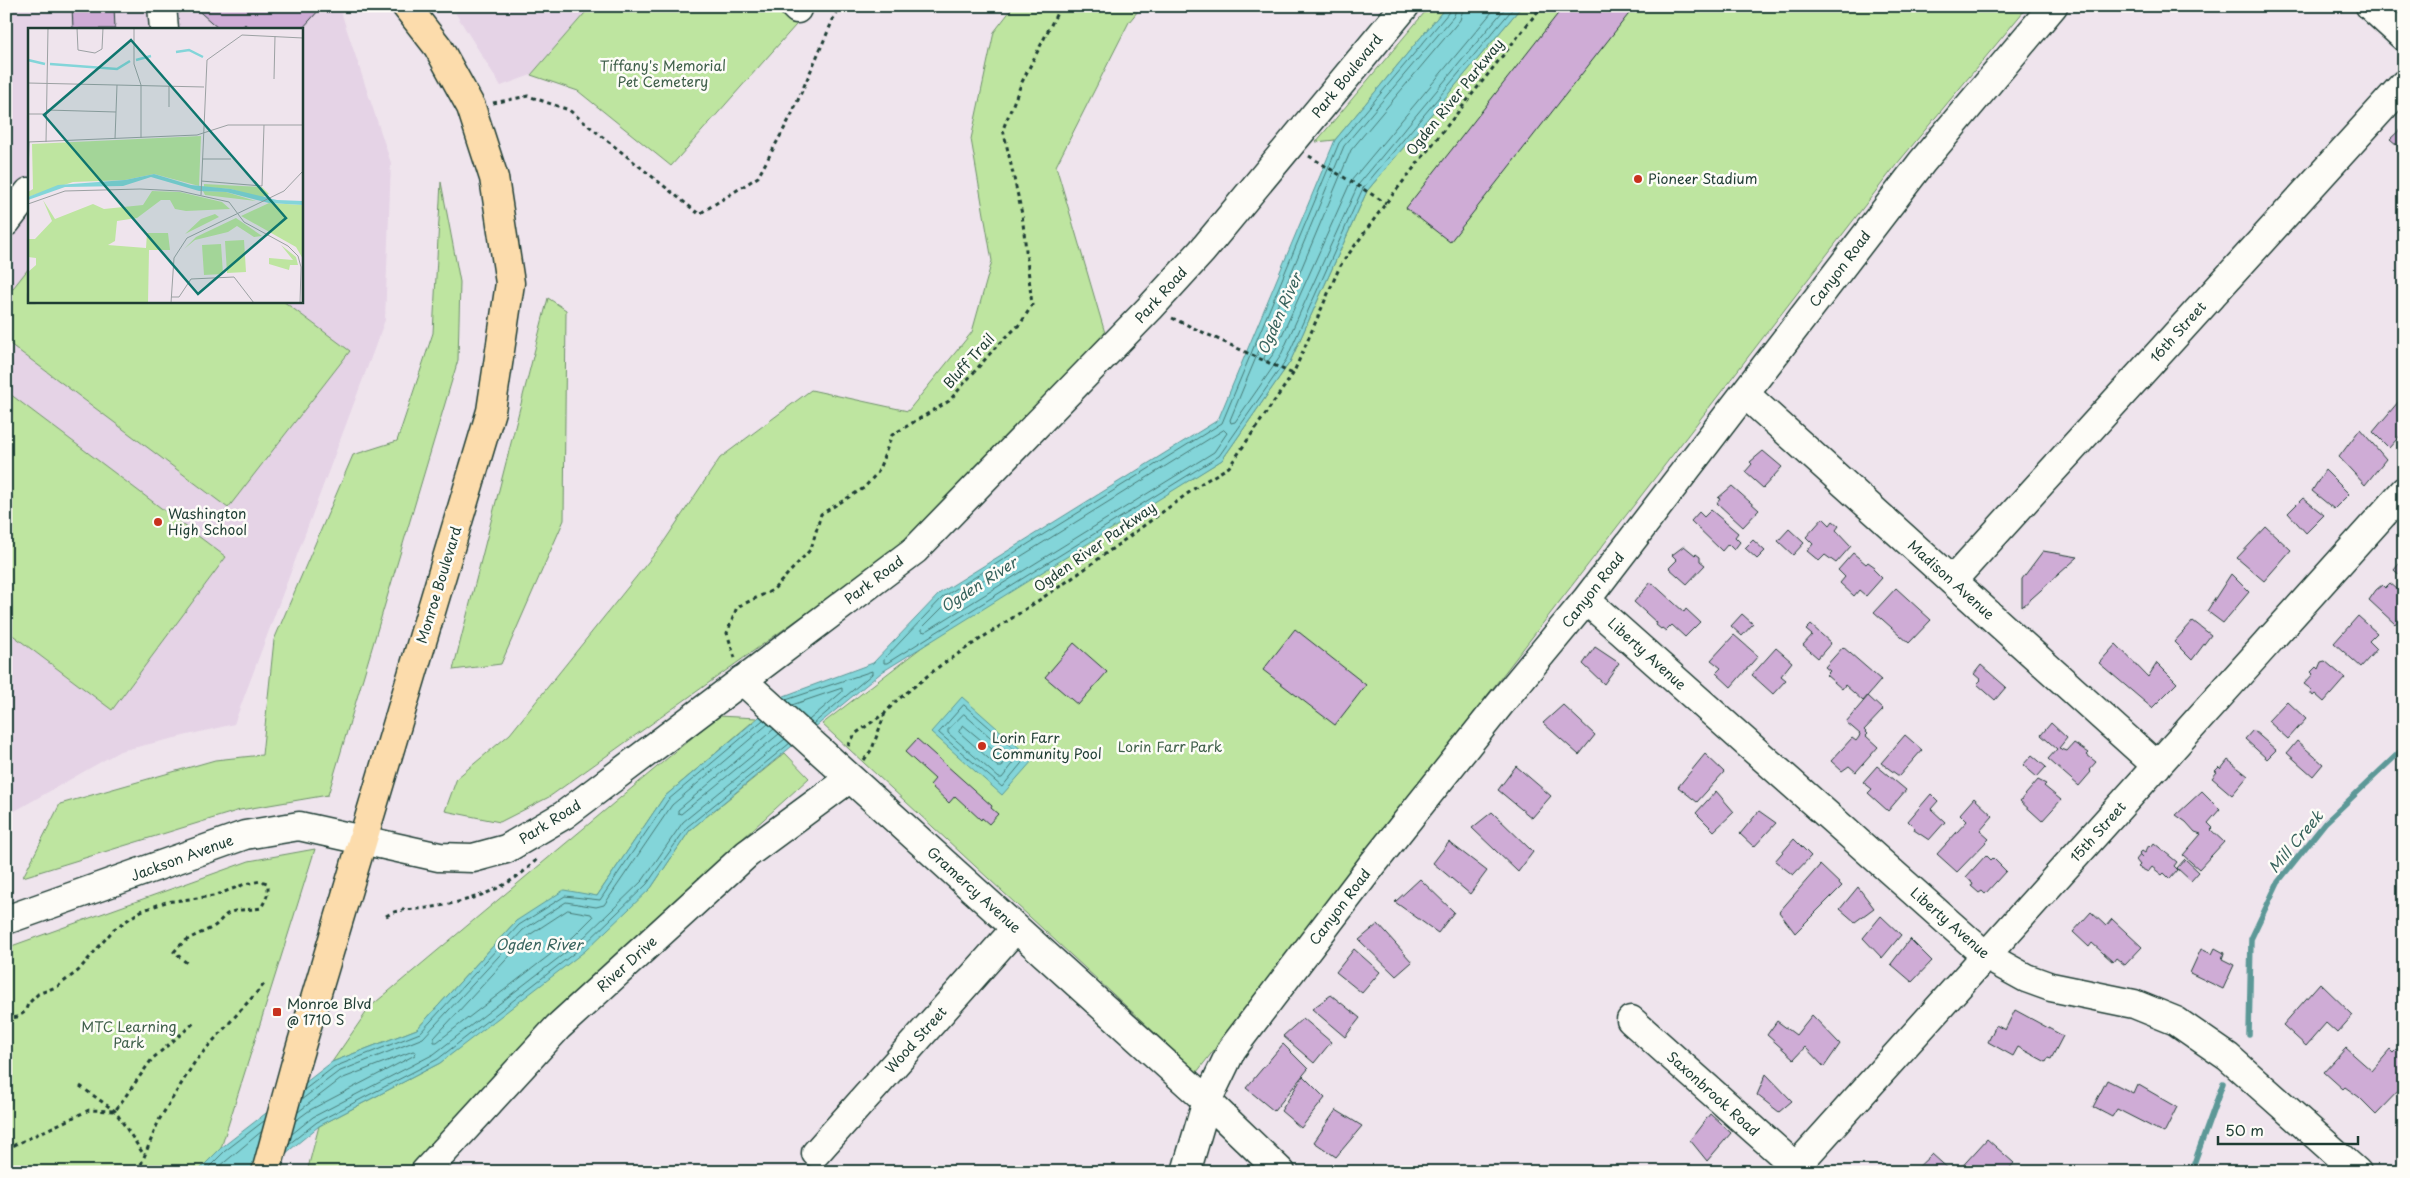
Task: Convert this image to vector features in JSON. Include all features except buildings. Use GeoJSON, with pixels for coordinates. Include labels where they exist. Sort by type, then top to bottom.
{"type":"FeatureCollection","features":[{"type":"Feature","properties":{"kind":"main road","name":"Monroe Boulevard"},"geometry":{"type":"LineString","coordinates":[[266,1172],[295,1066],[493,402],[510,283],[494,178],[470,107],[438,46],[406,6]]}},
{"type":"Feature","properties":{"kind":"street"},"geometry":{"type":"LineString","coordinates":[[162,6],[164,28]]}},
{"type":"Feature","properties":{"kind":"street","name":"Park Boulevard"},"geometry":{"type":"LineString","coordinates":[[1298,149],[1404,6]]}},
{"type":"Feature","properties":{"kind":"street","name":"Canyon Road"},"geometry":{"type":"LineString","coordinates":[[1207,1101],[1232,1049],[1390,842],[1586,600],[1922,162],[2053,6]]}},
{"type":"Feature","properties":{"kind":"street"},"geometry":{"type":"LineString","coordinates":[[2370,6],[2402,30]]}},
{"type":"Feature","properties":{"kind":"street","name":"16th Street"},"geometry":{"type":"LineString","coordinates":[[1952,581],[2404,84]]}},
{"type":"Feature","properties":{"kind":"street","name":"Park Road"},"geometry":{"type":"LineString","coordinates":[[363,839],[439,857],[473,858],[506,848],[564,816],[915,550],[1150,308],[1298,149]]}},
{"type":"Feature","properties":{"kind":"street"},"geometry":{"type":"LineString","coordinates":[[6,222],[28,193]]}},
{"type":"Feature","properties":{"kind":"street","name":"Madison Avenue"},"geometry":{"type":"LineString","coordinates":[[1744,394],[2156,766]]}},
{"type":"Feature","properties":{"kind":"street","name":"15th Street"},"geometry":{"type":"LineString","coordinates":[[1793,1169],[2404,492]]}},
{"type":"Feature","properties":{"kind":"street","name":"Liberty Avenue"},"geometry":{"type":"LineString","coordinates":[[1586,600],[1986,956],[2026,978],[2051,987],[2134,1004],[2176,1021],[2228,1057],[2357,1172]]}},
{"type":"Feature","properties":{"kind":"street","name":"Gramercy Avenue"},"geometry":{"type":"LineString","coordinates":[[742,680],[1207,1101]]}},
{"type":"Feature","properties":{"kind":"street","name":"River Drive"},"geometry":{"type":"LineString","coordinates":[[425,1172],[558,1027],[747,854],[850,778]]}},
{"type":"Feature","properties":{"kind":"street","name":"Jackson Avenue"},"geometry":{"type":"LineString","coordinates":[[6,920],[245,835],[299,826],[363,839]]}},
{"type":"Feature","properties":{"kind":"street","name":"Wood Street"},"geometry":{"type":"LineString","coordinates":[[816,1153],[1016,928]]}},
{"type":"Feature","properties":{"kind":"street","name":"Saxonbrook Road"},"geometry":{"type":"LineString","coordinates":[[1631,1020],[1793,1169]]}},
{"type":"Feature","properties":{"kind":"street"},"geometry":{"type":"LineString","coordinates":[[1186,1172],[1207,1101],[1281,1172]]}},
{"type":"Feature","properties":{"kind":"path"},"geometry":{"type":"LineString","coordinates":[[470,107],[528,96],[569,110],[699,214],[758,177],[790,116],[839,6]]}},
{"type":"Feature","properties":{"kind":"path","name":"Bluff Trail"},"geometry":{"type":"LineString","coordinates":[[742,680],[726,633],[737,607],[773,590],[811,549],[821,514],[864,488],[878,472],[892,435],[949,401],[994,349],[1021,323],[1032,305],[1022,214],[1003,129],[1022,82],[1058,11],[1063,6]]}},
{"type":"Feature","properties":{"kind":"path","name":"Ogden River Parkway"},"geometry":{"type":"LineString","coordinates":[[848,746],[855,734],[884,713],[941,664],[1071,579],[1202,483],[1230,467],[1292,374],[1340,266],[1386,203],[1542,6]]}},
{"type":"Feature","properties":{"kind":"path"},"geometry":{"type":"LineString","coordinates":[[1298,149],[1386,203]]}},
{"type":"Feature","properties":{"kind":"path"},"geometry":{"type":"LineString","coordinates":[[1169,317],[1292,374]]}},
{"type":"Feature","properties":{"kind":"path","name":"Ogden River Parkway"},"geometry":{"type":"LineString","coordinates":[[872,749],[884,713]]}},
{"type":"Feature","properties":{"kind":"path"},"geometry":{"type":"LineString","coordinates":[[386,916],[394,910],[426,908],[481,897],[528,868],[541,852]]}},
{"type":"Feature","properties":{"kind":"path"},"geometry":{"type":"LineString","coordinates":[[6,1019],[17,1017],[25,1012],[28,1004],[38,994],[58,986],[78,971],[114,929],[141,911],[166,902],[214,896],[245,884],[261,881],[267,883],[269,888],[267,898],[261,908],[224,915],[212,928],[191,936],[179,946],[174,952],[188,964]]}},
{"type":"Feature","properties":{"kind":"path"},"geometry":{"type":"LineString","coordinates":[[138,1172],[159,1120],[196,1060],[266,982]]}},
{"type":"Feature","properties":{"kind":"path"},"geometry":{"type":"LineString","coordinates":[[115,1110],[152,1059],[195,1022]]}},
{"type":"Feature","properties":{"kind":"path"},"geometry":{"type":"LineString","coordinates":[[80,1086],[115,1110],[145,1155]]}},
{"type":"Feature","properties":{"kind":"path"},"geometry":{"type":"LineString","coordinates":[[6,1149],[89,1110],[115,1110]]}},
{"type":"Feature","properties":{"kind":"shaded area","name":"Washington High School"},"geometry":{"type":"Polygon","coordinates":[[[6,6],[339,6],[391,163],[385,320],[234,724],[120,751],[6,816],[6,6]]]}},
{"type":"Feature","properties":{"kind":"shaded area"},"geometry":{"type":"Polygon","coordinates":[[[451,6],[591,6],[531,75],[501,86],[451,6]]]}},
{"type":"Feature","properties":{"kind":"green space","name":"Tiffany's Memorial Pet Cemetery"},"geometry":{"type":"Polygon","coordinates":[[[591,6],[810,6],[811,8],[671,166],[578,91],[531,75],[591,6]]]}},
{"type":"Feature","properties":{"kind":"green space"},"geometry":{"type":"Polygon","coordinates":[[[1014,6],[1142,6],[1129,22],[1056,166],[1105,333],[906,542],[549,797],[500,822],[445,811],[457,778],[510,734],[661,546],[720,458],[811,390],[908,411],[972,332],[992,261],[971,139],[994,32],[1014,6]]]}},
{"type":"Feature","properties":{"kind":"green space"},"geometry":{"type":"Polygon","coordinates":[[[1430,6],[1447,6],[1335,140],[1316,142],[1430,6]]]}},
{"type":"Feature","properties":{"kind":"green space","name":"Lorin Farr Park"},"geometry":{"type":"Polygon","coordinates":[[[1522,6],[2028,6],[1896,165],[1197,1072],[822,724],[952,624],[1222,460],[1290,362],[1367,191],[1522,6]]]}},
{"type":"Feature","properties":{"kind":"green space"},"geometry":{"type":"Polygon","coordinates":[[[441,182],[460,282],[458,360],[328,795],[240,810],[23,877],[60,804],[215,760],[262,755],[274,640],[353,455],[397,441],[433,333],[441,182]]]}},
{"type":"Feature","properties":{"kind":"green space"},"geometry":{"type":"Polygon","coordinates":[[[28,269],[28,302],[284,302],[350,351],[228,508],[6,341],[6,297],[28,269]]]}},
{"type":"Feature","properties":{"kind":"green space"},"geometry":{"type":"Polygon","coordinates":[[[548,298],[566,310],[564,520],[501,664],[453,670],[548,298]]]}},
{"type":"Feature","properties":{"kind":"green space"},"geometry":{"type":"Polygon","coordinates":[[[6,391],[226,557],[112,710],[6,630],[6,391]]]}},
{"type":"Feature","properties":{"kind":"green space"},"geometry":{"type":"Polygon","coordinates":[[[718,716],[757,718],[664,797],[597,896],[516,921],[417,1029],[332,1062],[370,1007],[718,716]]]}},
{"type":"Feature","properties":{"kind":"green space"},"geometry":{"type":"Polygon","coordinates":[[[785,753],[809,778],[548,1016],[413,1172],[307,1172],[319,1126],[440,1063],[651,888],[690,830],[785,753]]]}},
{"type":"Feature","properties":{"kind":"green space","name":"MTC Learning Park"},"geometry":{"type":"Polygon","coordinates":[[[315,849],[221,1148],[197,1172],[6,1172],[6,948],[249,861],[315,849]]]}},
{"type":"Feature","properties":{"kind":"water","name":"Ogden River"},"geometry":{"type":"Polygon","coordinates":[[[1447,6],[1522,6],[1367,191],[1290,362],[1222,460],[882,672],[690,830],[651,888],[585,951],[440,1063],[319,1126],[263,1172],[197,1172],[221,1148],[332,1062],[417,1029],[516,921],[564,890],[597,896],[664,797],[784,696],[873,663],[940,593],[1218,420],[1335,140],[1447,6]]]}},
{"type":"Feature","properties":{"kind":"water","name":"Lorin Farr Community Pool"},"geometry":{"type":"Polygon","coordinates":[[[962,697],[1033,760],[1002,795],[931,732],[962,697]]]}},
{"type":"Feature","properties":{"kind":"waterway","name":"Mill Creek"},"geometry":{"type":"LineString","coordinates":[[2249,1035],[2251,939],[2278,882],[2325,823],[2404,748]]}},
{"type":"Feature","properties":{"kind":"waterway","name":"Mill Creek"},"geometry":{"type":"LineString","coordinates":[[2191,1172],[2223,1083]]}},
{"type":"Feature","properties":{"kind":"place","name":"Pioneer Stadium"},"geometry":{"type":"Point","coordinates":[1638,179]}},
{"type":"Feature","properties":{"kind":"place","name":"Washington High School"},"geometry":{"type":"Point","coordinates":[158,522]}},
{"type":"Feature","properties":{"kind":"place","name":"Lorin Farr Community Pool"},"geometry":{"type":"Point","coordinates":[982,746]}},
{"type":"Feature","properties":{"kind":"place","name":"Monroe Blvd @ 1710 S"},"geometry":{"type":"Point","coordinates":[277,1012]}}]}
